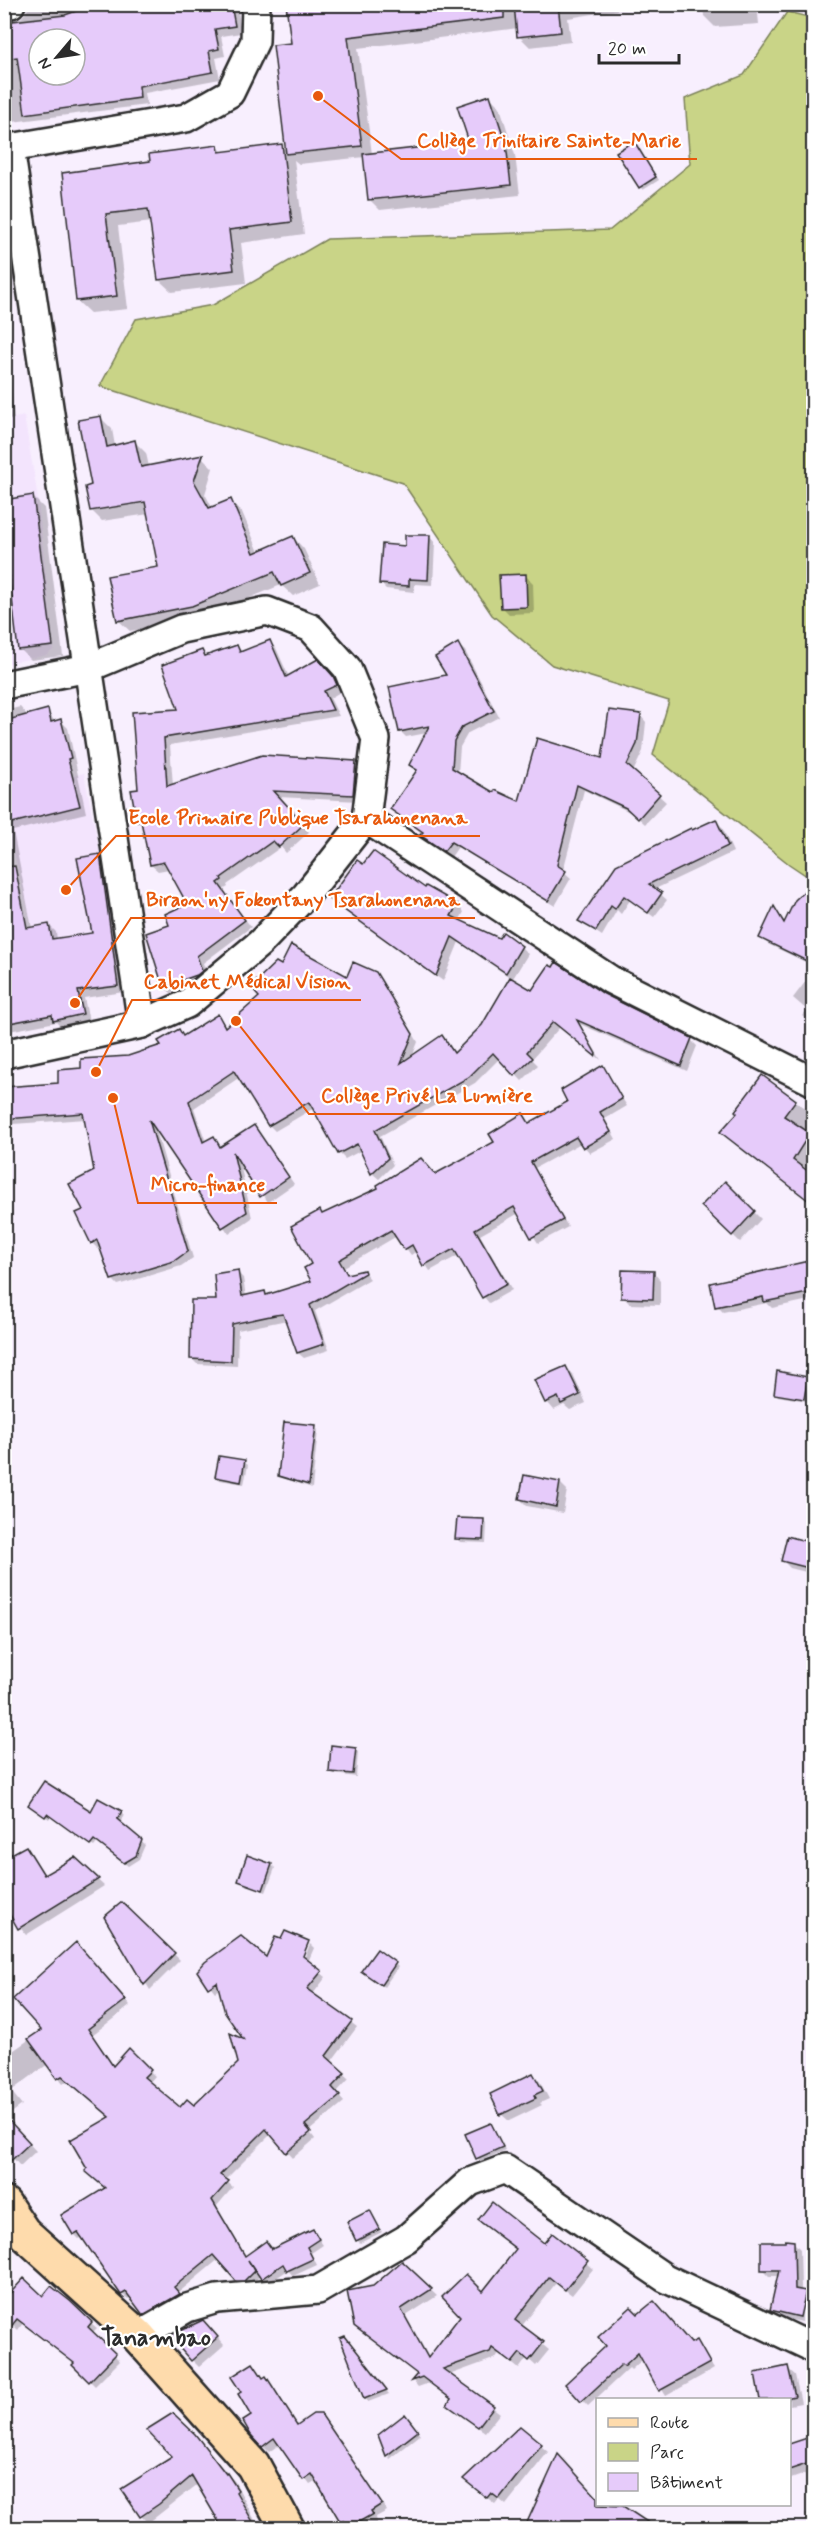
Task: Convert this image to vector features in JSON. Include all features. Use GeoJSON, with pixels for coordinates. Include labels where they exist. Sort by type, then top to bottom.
{"type":"FeatureCollection","features":[{"type":"Feature","properties":{"kind":"main road"},"geometry":{"type":"LineString","coordinates":[[4,2205],[24,2232],[138,2336],[253,2465],[287,2529]]}},
{"type":"Feature","properties":{"kind":"street"},"geometry":{"type":"LineString","coordinates":[[4,6],[11,4]]}},
{"type":"Feature","properties":{"kind":"street"},"geometry":{"type":"LineString","coordinates":[[142,1024],[7,148],[186,118],[230,93],[255,41],[256,4]]}},
{"type":"Feature","properties":{"kind":"street"},"geometry":{"type":"LineString","coordinates":[[4,685],[88,668],[181,629],[267,611],[311,628],[347,669],[376,739],[366,819],[306,895],[260,943],[187,1004],[142,1024],[4,1054]]}},
{"type":"Feature","properties":{"kind":"street"},"geometry":{"type":"LineString","coordinates":[[366,819],[611,980],[813,1082]]}},
{"type":"Feature","properties":{"kind":"street"},"geometry":{"type":"LineString","coordinates":[[138,2336],[187,2308],[217,2299],[318,2290],[406,2239],[470,2182],[505,2169],[665,2278],[812,2347]]}},
{"type":"Feature","properties":{"kind":"shaded area"},"geometry":{"type":"Polygon","coordinates":[[[24,416],[37,492],[54,649],[47,655],[5,664],[5,420],[24,416]]]}},
{"type":"Feature","properties":{"kind":"shaded area"},"geometry":{"type":"Polygon","coordinates":[[[84,773],[121,961],[34,979],[36,943],[5,816],[4,793],[84,773]]]}},
{"type":"Feature","properties":{"kind":"green space"},"geometry":{"type":"Polygon","coordinates":[[[787,12],[813,18],[813,880],[789,864],[653,755],[669,701],[552,665],[492,615],[403,483],[100,386],[136,319],[213,305],[327,239],[610,230],[690,164],[685,99],[744,75],[787,12]]]}},
{"type":"Feature","properties":{"kind":"building"},"geometry":{"type":"Polygon","coordinates":[[[96,4],[231,4],[235,26],[215,29],[219,49],[209,51],[213,72],[139,86],[140,98],[25,114],[17,57],[4,59],[4,22],[65,15],[96,4]]]}},
{"type":"Feature","properties":{"kind":"building"},"geometry":{"type":"Polygon","coordinates":[[[286,4],[504,4],[504,18],[348,37],[362,146],[286,154],[273,45],[291,43],[286,4]]]}},
{"type":"Feature","properties":{"kind":"building"},"geometry":{"type":"Polygon","coordinates":[[[514,4],[558,4],[561,32],[517,37],[514,4]]]}},
{"type":"Feature","properties":{"kind":"building"},"geometry":{"type":"Polygon","coordinates":[[[490,95],[506,144],[511,185],[368,200],[363,154],[469,142],[457,106],[490,95]]]}},
{"type":"Feature","properties":{"kind":"building"},"geometry":{"type":"Polygon","coordinates":[[[634,141],[656,177],[639,188],[616,152],[634,141]]]}},
{"type":"Feature","properties":{"kind":"building"},"geometry":{"type":"Polygon","coordinates":[[[282,144],[292,222],[229,230],[234,270],[158,280],[148,209],[106,214],[117,296],[76,301],[62,173],[150,161],[149,154],[218,145],[219,152],[282,144]]]}},
{"type":"Feature","properties":{"kind":"building"},"geometry":{"type":"Polygon","coordinates":[[[101,416],[107,447],[135,440],[141,467],[203,455],[194,481],[209,508],[231,499],[254,553],[293,536],[310,573],[281,586],[274,572],[192,606],[117,621],[107,576],[158,567],[145,502],[90,511],[85,487],[91,485],[78,420],[101,416]]]}},
{"type":"Feature","properties":{"kind":"building"},"geometry":{"type":"Polygon","coordinates":[[[33,495],[53,646],[18,650],[4,532],[4,500],[33,495]]]}},
{"type":"Feature","properties":{"kind":"building"},"geometry":{"type":"Polygon","coordinates":[[[405,535],[430,535],[428,580],[409,579],[409,586],[379,584],[382,544],[405,546],[405,535]]]}},
{"type":"Feature","properties":{"kind":"building"},"geometry":{"type":"Polygon","coordinates":[[[526,574],[527,607],[501,608],[499,575],[526,574]]]}},
{"type":"Feature","properties":{"kind":"building"},"geometry":{"type":"Polygon","coordinates":[[[270,640],[286,677],[318,659],[333,676],[337,685],[324,691],[333,710],[164,738],[167,786],[262,755],[356,761],[353,795],[274,791],[304,824],[279,847],[273,841],[221,878],[222,880],[218,883],[245,920],[197,956],[202,971],[197,975],[163,987],[146,933],[169,925],[165,914],[187,904],[164,862],[150,865],[141,821],[137,822],[131,790],[138,789],[132,712],[178,709],[162,665],[202,650],[205,656],[237,645],[240,652],[270,640]]]}},
{"type":"Feature","properties":{"kind":"building"},"geometry":{"type":"Polygon","coordinates":[[[458,643],[494,711],[462,727],[454,741],[452,768],[493,792],[495,790],[519,801],[537,738],[602,758],[609,710],[641,714],[637,744],[627,765],[660,794],[638,819],[626,808],[577,785],[557,865],[566,871],[548,901],[451,842],[444,851],[420,835],[423,832],[390,809],[417,770],[409,765],[429,726],[399,732],[389,687],[446,675],[435,657],[458,643]]]}},
{"type":"Feature","properties":{"kind":"building"},"geometry":{"type":"Polygon","coordinates":[[[48,709],[51,722],[61,719],[80,806],[4,825],[4,751],[11,749],[4,721],[48,709]]]}},
{"type":"Feature","properties":{"kind":"building"},"geometry":{"type":"Polygon","coordinates":[[[716,819],[728,846],[649,884],[662,893],[648,913],[624,896],[615,909],[611,906],[596,931],[578,921],[616,865],[691,828],[692,830],[716,819]]]}},
{"type":"Feature","properties":{"kind":"building"},"geometry":{"type":"Polygon","coordinates":[[[373,851],[425,888],[426,886],[458,904],[451,916],[499,938],[503,932],[522,946],[506,973],[452,937],[436,976],[329,899],[357,860],[363,864],[373,851]]]}},
{"type":"Feature","properties":{"kind":"building"},"geometry":{"type":"Polygon","coordinates":[[[100,854],[118,986],[78,991],[83,1014],[53,1021],[52,1015],[4,1024],[4,867],[15,866],[27,928],[49,924],[52,939],[92,933],[77,858],[100,854]]]}},
{"type":"Feature","properties":{"kind":"building"},"geometry":{"type":"Polygon","coordinates":[[[813,883],[813,964],[759,938],[774,906],[784,923],[795,900],[813,883]]]}},
{"type":"Feature","properties":{"kind":"building"},"geometry":{"type":"Polygon","coordinates":[[[291,945],[347,976],[353,962],[376,972],[413,1034],[401,1063],[442,1035],[454,1053],[482,1025],[510,977],[532,990],[549,965],[553,967],[556,962],[604,994],[692,1038],[681,1066],[577,1020],[595,1056],[553,1022],[527,1052],[533,1058],[514,1076],[493,1053],[469,1077],[375,1130],[388,1158],[371,1174],[357,1144],[338,1154],[309,1102],[268,1126],[234,1071],[189,1101],[203,1142],[214,1136],[220,1147],[254,1125],[289,1177],[260,1197],[233,1152],[247,1212],[222,1228],[149,1120],[188,1251],[174,1261],[111,1280],[97,1240],[91,1244],[76,1213],[83,1210],[69,1184],[94,1171],[83,1113],[6,1119],[4,1087],[58,1083],[58,1070],[81,1068],[81,1059],[128,1056],[161,1045],[158,1041],[179,1029],[183,1036],[218,1014],[225,1027],[259,997],[250,987],[276,962],[281,965],[291,945]]]}},
{"type":"Feature","properties":{"kind":"building"},"geometry":{"type":"Polygon","coordinates":[[[603,1065],[622,1099],[600,1112],[611,1132],[583,1148],[576,1137],[531,1162],[563,1220],[531,1238],[514,1207],[475,1229],[507,1284],[482,1298],[454,1249],[423,1266],[412,1245],[404,1250],[391,1230],[339,1260],[347,1274],[364,1270],[365,1273],[310,1305],[324,1344],[297,1353],[283,1314],[232,1324],[231,1361],[190,1359],[191,1300],[216,1300],[214,1274],[238,1270],[242,1296],[265,1291],[266,1295],[311,1281],[304,1268],[311,1264],[291,1226],[320,1210],[322,1214],[378,1188],[377,1185],[421,1158],[435,1174],[494,1142],[489,1134],[523,1113],[529,1123],[567,1102],[561,1090],[603,1065]]]}},
{"type":"Feature","properties":{"kind":"building"},"geometry":{"type":"Polygon","coordinates":[[[762,1075],[796,1100],[784,1116],[810,1133],[793,1160],[813,1175],[813,1204],[720,1132],[737,1113],[735,1111],[762,1075]]]}},
{"type":"Feature","properties":{"kind":"building"},"geometry":{"type":"Polygon","coordinates":[[[725,1181],[755,1211],[732,1236],[701,1206],[725,1181]]]}},
{"type":"Feature","properties":{"kind":"building"},"geometry":{"type":"Polygon","coordinates":[[[813,1260],[813,1292],[764,1302],[763,1297],[715,1307],[710,1283],[813,1260]]]}},
{"type":"Feature","properties":{"kind":"building"},"geometry":{"type":"Polygon","coordinates":[[[622,1270],[654,1271],[653,1299],[621,1298],[622,1270]]]}},
{"type":"Feature","properties":{"kind":"building"},"geometry":{"type":"Polygon","coordinates":[[[566,1366],[580,1395],[561,1404],[558,1397],[545,1403],[534,1380],[566,1366]]]}},
{"type":"Feature","properties":{"kind":"building"},"geometry":{"type":"Polygon","coordinates":[[[777,1371],[808,1377],[804,1399],[774,1394],[777,1371]]]}},
{"type":"Feature","properties":{"kind":"building"},"geometry":{"type":"Polygon","coordinates":[[[284,1422],[316,1425],[309,1485],[278,1476],[284,1422]]]}},
{"type":"Feature","properties":{"kind":"building"},"geometry":{"type":"Polygon","coordinates":[[[219,1456],[245,1460],[241,1482],[215,1477],[219,1456]]]}},
{"type":"Feature","properties":{"kind":"building"},"geometry":{"type":"Polygon","coordinates":[[[524,1475],[560,1482],[556,1507],[519,1499],[524,1475]]]}},
{"type":"Feature","properties":{"kind":"building"},"geometry":{"type":"Polygon","coordinates":[[[457,1518],[484,1519],[483,1540],[455,1539],[457,1518]]]}},
{"type":"Feature","properties":{"kind":"building"},"geometry":{"type":"Polygon","coordinates":[[[787,1536],[813,1543],[813,1569],[781,1561],[787,1536]]]}},
{"type":"Feature","properties":{"kind":"building"},"geometry":{"type":"Polygon","coordinates":[[[331,1745],[356,1748],[353,1774],[329,1772],[331,1745]]]}},
{"type":"Feature","properties":{"kind":"building"},"geometry":{"type":"Polygon","coordinates":[[[44,1781],[91,1811],[98,1798],[122,1811],[117,1819],[142,1840],[136,1856],[124,1863],[94,1840],[90,1845],[47,1814],[45,1817],[28,1805],[44,1781]]]}},
{"type":"Feature","properties":{"kind":"building"},"geometry":{"type":"Polygon","coordinates":[[[26,1846],[44,1875],[75,1857],[99,1879],[18,1929],[4,1904],[4,1858],[26,1846]]]}},
{"type":"Feature","properties":{"kind":"building"},"geometry":{"type":"Polygon","coordinates":[[[247,1855],[272,1864],[263,1890],[238,1881],[247,1855]]]}},
{"type":"Feature","properties":{"kind":"building"},"geometry":{"type":"Polygon","coordinates":[[[122,1902],[175,1953],[144,1985],[104,1917],[122,1902]]]}},
{"type":"Feature","properties":{"kind":"building"},"geometry":{"type":"Polygon","coordinates":[[[285,1931],[309,1941],[303,1956],[322,1971],[307,1989],[352,2021],[326,2056],[345,2073],[332,2087],[340,2096],[305,2125],[311,2132],[286,2153],[266,2129],[220,2175],[229,2181],[212,2200],[245,2256],[266,2241],[272,2249],[313,2229],[319,2239],[307,2247],[313,2259],[287,2271],[283,2264],[261,2279],[248,2260],[254,2271],[244,2281],[236,2281],[213,2255],[174,2287],[180,2294],[143,2315],[126,2292],[121,2295],[78,2232],[73,2235],[61,2215],[105,2188],[85,2171],[87,2169],[70,2140],[110,2117],[62,2076],[57,2079],[28,2039],[41,2030],[13,1999],[76,1942],[126,2000],[88,2029],[113,2066],[129,2048],[151,2070],[144,2077],[180,2107],[187,2099],[194,2105],[238,2063],[230,2033],[243,2039],[225,2013],[217,1982],[208,1988],[197,1971],[205,1962],[241,1936],[266,1957],[275,1937],[281,1939],[285,1931]]]}},
{"type":"Feature","properties":{"kind":"building"},"geometry":{"type":"Polygon","coordinates":[[[377,1949],[396,1963],[381,1985],[361,1971],[377,1949]]]}},
{"type":"Feature","properties":{"kind":"building"},"geometry":{"type":"Polygon","coordinates":[[[533,2073],[543,2091],[534,2095],[536,2098],[500,2115],[490,2094],[533,2073]]]}},
{"type":"Feature","properties":{"kind":"building"},"geometry":{"type":"Polygon","coordinates":[[[4,2115],[30,2143],[4,2167],[4,2115]]]}},
{"type":"Feature","properties":{"kind":"building"},"geometry":{"type":"Polygon","coordinates":[[[491,2123],[503,2147],[476,2159],[465,2134],[491,2123]]]}},
{"type":"Feature","properties":{"kind":"building"},"geometry":{"type":"Polygon","coordinates":[[[492,2202],[544,2243],[552,2233],[588,2261],[565,2290],[549,2277],[515,2320],[544,2342],[529,2361],[520,2353],[512,2363],[492,2348],[490,2352],[443,2369],[494,2406],[478,2427],[447,2405],[451,2399],[422,2377],[411,2381],[417,2374],[354,2326],[347,2291],[373,2286],[402,2261],[432,2289],[401,2309],[428,2358],[460,2316],[442,2297],[466,2274],[483,2291],[516,2249],[478,2220],[492,2202]]]}},
{"type":"Feature","properties":{"kind":"building"},"geometry":{"type":"Polygon","coordinates":[[[370,2210],[380,2229],[356,2241],[347,2222],[370,2210]]]}},
{"type":"Feature","properties":{"kind":"building"},"geometry":{"type":"Polygon","coordinates":[[[785,2240],[794,2241],[795,2289],[806,2291],[800,2317],[770,2310],[779,2270],[761,2270],[761,2242],[785,2242],[785,2240]]]}},
{"type":"Feature","properties":{"kind":"building"},"geometry":{"type":"Polygon","coordinates":[[[24,2278],[43,2296],[51,2286],[70,2301],[92,2322],[88,2327],[116,2354],[89,2382],[72,2365],[74,2363],[17,2319],[4,2335],[4,2300],[24,2278]]]}},
{"type":"Feature","properties":{"kind":"building"},"geometry":{"type":"Polygon","coordinates":[[[654,2301],[691,2343],[697,2340],[710,2363],[659,2391],[638,2353],[624,2366],[622,2364],[581,2402],[565,2384],[606,2346],[598,2337],[631,2307],[638,2314],[654,2301]]]}},
{"type":"Feature","properties":{"kind":"building"},"geometry":{"type":"Polygon","coordinates":[[[203,2320],[218,2337],[191,2361],[169,2336],[203,2320]]]}},
{"type":"Feature","properties":{"kind":"building"},"geometry":{"type":"Polygon","coordinates":[[[345,2336],[387,2390],[364,2399],[340,2338],[345,2336]]]}},
{"type":"Feature","properties":{"kind":"building"},"geometry":{"type":"Polygon","coordinates":[[[253,2363],[263,2378],[266,2376],[297,2425],[313,2414],[321,2414],[382,2504],[371,2511],[373,2514],[348,2528],[343,2521],[341,2523],[312,2474],[303,2480],[274,2438],[262,2447],[251,2435],[243,2421],[251,2416],[238,2394],[241,2392],[231,2377],[253,2363]]]}},
{"type":"Feature","properties":{"kind":"building"},"geometry":{"type":"Polygon","coordinates":[[[788,2366],[795,2396],[760,2398],[755,2373],[788,2366]]]}},
{"type":"Feature","properties":{"kind":"building"},"geometry":{"type":"Polygon","coordinates":[[[173,2413],[195,2434],[227,2473],[257,2529],[223,2529],[192,2476],[140,2517],[121,2489],[172,2457],[146,2430],[173,2413]]]}},
{"type":"Feature","properties":{"kind":"building"},"geometry":{"type":"Polygon","coordinates":[[[405,2414],[418,2431],[386,2456],[378,2435],[405,2414]]]}},
{"type":"Feature","properties":{"kind":"building"},"geometry":{"type":"Polygon","coordinates":[[[520,2426],[542,2444],[499,2499],[491,2493],[487,2498],[463,2479],[520,2426]]]}},
{"type":"Feature","properties":{"kind":"building"},"geometry":{"type":"Polygon","coordinates":[[[813,2436],[813,2462],[791,2469],[791,2443],[813,2436]]]}},
{"type":"Feature","properties":{"kind":"building"},"geometry":{"type":"Polygon","coordinates":[[[558,2454],[596,2496],[596,2506],[623,2506],[658,2529],[524,2529],[558,2454]]]}},
{"type":"Feature","properties":{"kind":"place","name":"Collège Trinitaire Sainte-Marie"},"geometry":{"type":"Point","coordinates":[318,96]}},
{"type":"Feature","properties":{"kind":"place","name":"Ecole Primaire Publique Tsarahonenana"},"geometry":{"type":"Point","coordinates":[66,890]}},
{"type":"Feature","properties":{"kind":"place","name":"Biraon'ny Fokontany Tsarahonenana"},"geometry":{"type":"Point","coordinates":[75,1003]}},
{"type":"Feature","properties":{"kind":"place","name":"Collège Privé La Lumière"},"geometry":{"type":"Point","coordinates":[236,1021]}},
{"type":"Feature","properties":{"kind":"place","name":"Cabinet Médical Vision"},"geometry":{"type":"Point","coordinates":[96,1072]}},
{"type":"Feature","properties":{"kind":"place","name":"Micro-finance"},"geometry":{"type":"Point","coordinates":[113,1098]}},
{"type":"Feature","properties":{"kind":"district","name":"Tanambao"},"geometry":{"type":"Point","coordinates":[156,2338]}}]}
